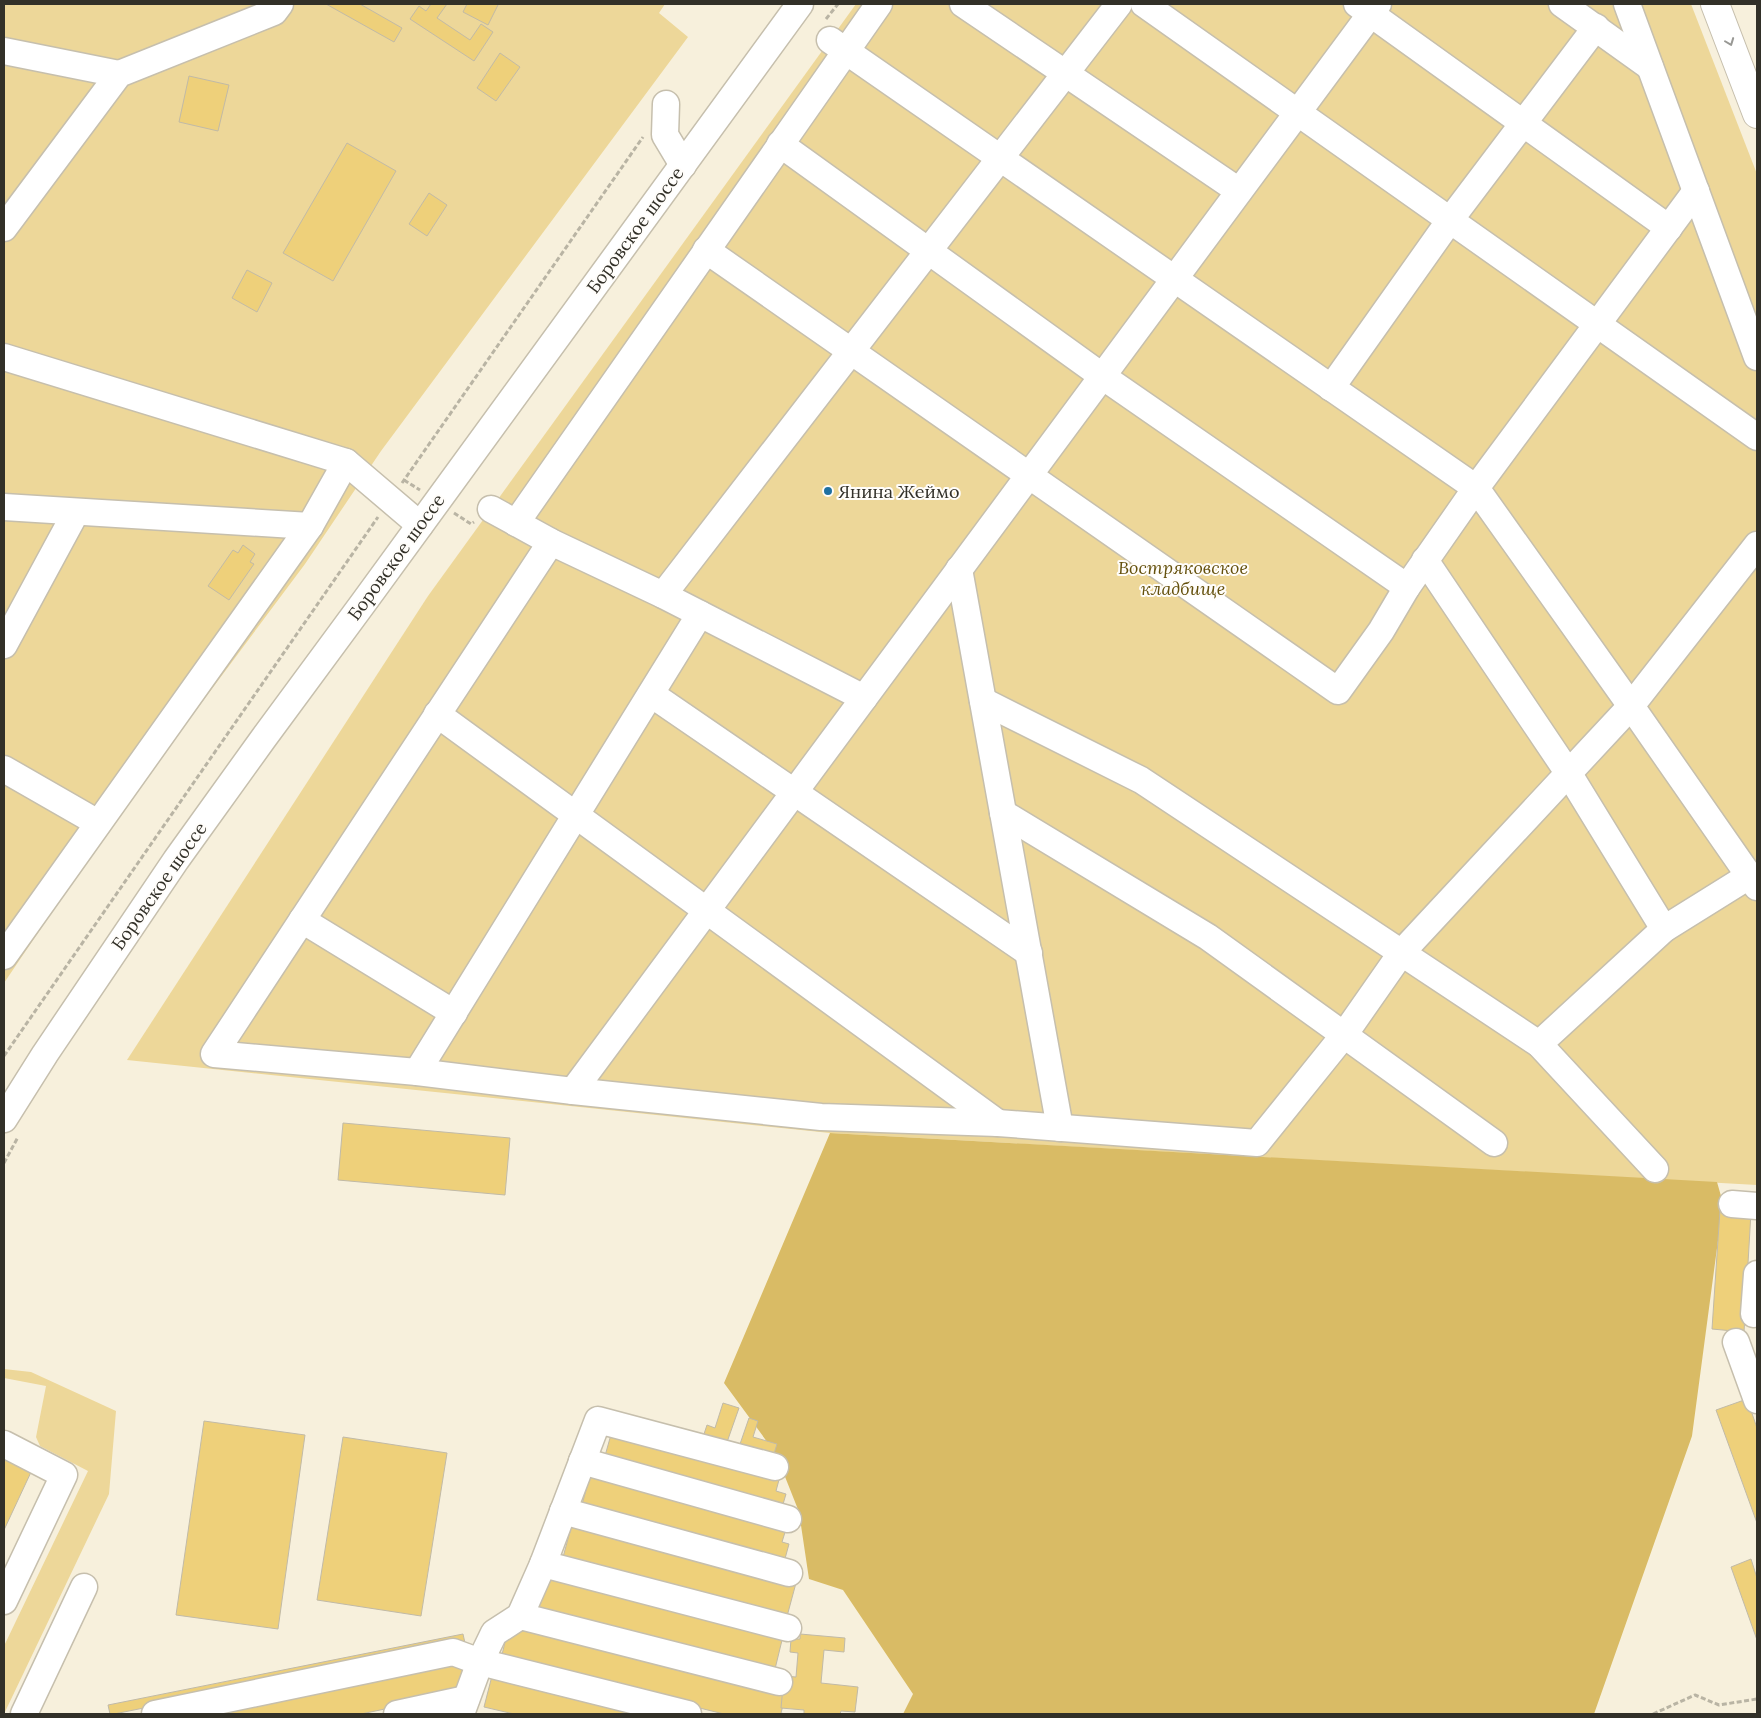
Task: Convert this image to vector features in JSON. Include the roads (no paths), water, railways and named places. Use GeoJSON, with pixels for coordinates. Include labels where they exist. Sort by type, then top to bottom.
{"type":"FeatureCollection","features":[{"type":"Feature","properties":{"kind":"main road"},"geometry":{"type":"LineString","coordinates":[[1716,4],[1751,79],[1757,114]]}},
{"type":"Feature","properties":{"kind":"street","name":"Боровское шоссе"},"geometry":{"type":"LineString","coordinates":[[11,1127],[45,1054],[176,860],[263,738],[800,4]]}},
{"type":"Feature","properties":{"kind":"street"},"geometry":{"type":"LineString","coordinates":[[516,523],[780,144],[837,45],[879,4]]}},
{"type":"Feature","properties":{"kind":"street"},"geometry":{"type":"LineString","coordinates":[[963,4],[1239,191]]}},
{"type":"Feature","properties":{"kind":"street"},"geometry":{"type":"LineString","coordinates":[[663,595],[1119,4]]}},
{"type":"Feature","properties":{"kind":"street"},"geometry":{"type":"LineString","coordinates":[[1144,4],[1757,437]]}},
{"type":"Feature","properties":{"kind":"street"},"geometry":{"type":"LineString","coordinates":[[1562,4],[1650,67]]}},
{"type":"Feature","properties":{"kind":"street"},"geometry":{"type":"LineString","coordinates":[[1627,4],[1757,357]]}},
{"type":"Feature","properties":{"kind":"street"},"geometry":{"type":"LineString","coordinates":[[4,228],[119,74],[274,6]]}},
{"type":"Feature","properties":{"kind":"street"},"geometry":{"type":"LineString","coordinates":[[573,1091],[1298,112],[1369,7],[1523,123],[1669,228]]}},
{"type":"Feature","properties":{"kind":"street"},"geometry":{"type":"LineString","coordinates":[[1331,388],[1450,220],[1596,28]]}},
{"type":"Feature","properties":{"kind":"street"},"geometry":{"type":"LineString","coordinates":[[837,45],[1476,488],[1632,706],[1753,881],[1664,928],[1539,1044]]}},
{"type":"Feature","properties":{"kind":"street"},"geometry":{"type":"LineString","coordinates":[[4,51],[119,74]]}},
{"type":"Feature","properties":{"kind":"street"},"geometry":{"type":"LineString","coordinates":[[666,104],[665,135],[683,165]]}},
{"type":"Feature","properties":{"kind":"street"},"geometry":{"type":"LineString","coordinates":[[780,144],[1102,376],[1407,587]]}},
{"type":"Feature","properties":{"kind":"street"},"geometry":{"type":"LineString","coordinates":[[706,250],[1338,691],[1381,631],[1407,587],[1476,488],[1696,191]]}},
{"type":"Feature","properties":{"kind":"street"},"geometry":{"type":"LineString","coordinates":[[4,357],[346,462],[420,524]]}},
{"type":"Feature","properties":{"kind":"street"},"geometry":{"type":"LineString","coordinates":[[4,956],[310,526],[346,462]]}},
{"type":"Feature","properties":{"kind":"street"},"geometry":{"type":"LineString","coordinates":[[4,507],[310,526]]}},
{"type":"Feature","properties":{"kind":"street"},"geometry":{"type":"LineString","coordinates":[[491,509],[551,542],[663,595],[864,698]]}},
{"type":"Feature","properties":{"kind":"street"},"geometry":{"type":"LineString","coordinates":[[4,646],[76,512]]}},
{"type":"Feature","properties":{"kind":"street"},"geometry":{"type":"LineString","coordinates":[[551,542],[214,1054],[417,1072],[573,1091],[821,1117],[998,1123],[1258,1143],[1344,1035],[1402,952],[1632,706],[1757,545]]}},
{"type":"Feature","properties":{"kind":"street"},"geometry":{"type":"LineString","coordinates":[[1425,560],[1569,774],[1664,928]]}},
{"type":"Feature","properties":{"kind":"street"},"geometry":{"type":"LineString","coordinates":[[959,569],[1060,1128]]}},
{"type":"Feature","properties":{"kind":"street"},"geometry":{"type":"LineString","coordinates":[[417,1072],[700,614]]}},
{"type":"Feature","properties":{"kind":"street"},"geometry":{"type":"LineString","coordinates":[[651,694],[1029,954]]}},
{"type":"Feature","properties":{"kind":"street"},"geometry":{"type":"LineString","coordinates":[[983,701],[1141,780],[1539,1044],[1655,1169]]}},
{"type":"Feature","properties":{"kind":"street"},"geometry":{"type":"LineString","coordinates":[[437,714],[998,1123]]}},
{"type":"Feature","properties":{"kind":"street"},"geometry":{"type":"LineString","coordinates":[[4,769],[98,824]]}},
{"type":"Feature","properties":{"kind":"street"},"geometry":{"type":"LineString","coordinates":[[1003,813],[1208,937],[1494,1143]]}},
{"type":"Feature","properties":{"kind":"street"},"geometry":{"type":"LineString","coordinates":[[302,920],[454,1013]]}},
{"type":"Feature","properties":{"kind":"street"},"geometry":{"type":"LineString","coordinates":[[1754,1314],[1757,1274]]}},
{"type":"Feature","properties":{"kind":"street"},"geometry":{"type":"LineString","coordinates":[[1736,1342],[1757,1400]]}},
{"type":"Feature","properties":{"kind":"street"},"geometry":{"type":"LineString","coordinates":[[398,1714],[468,1709],[480,1662],[494,1633],[520,1616],[543,1564],[598,1420],[775,1467]]}},
{"type":"Feature","properties":{"kind":"street"},"geometry":{"type":"LineString","coordinates":[[4,1444],[64,1475],[4,1601]]}},
{"type":"Feature","properties":{"kind":"street"},"geometry":{"type":"LineString","coordinates":[[582,1461],[788,1519]]}},
{"type":"Feature","properties":{"kind":"street"},"geometry":{"type":"LineString","coordinates":[[563,1511],[789,1572]]}},
{"type":"Feature","properties":{"kind":"street"},"geometry":{"type":"LineString","coordinates":[[543,1564],[788,1628]]}},
{"type":"Feature","properties":{"kind":"street"},"geometry":{"type":"LineString","coordinates":[[24,1714],[84,1587]]}},
{"type":"Feature","properties":{"kind":"street"},"geometry":{"type":"LineString","coordinates":[[520,1616],[779,1682]]}},
{"type":"Feature","properties":{"kind":"street"},"geometry":{"type":"LineString","coordinates":[[155,1714],[453,1652],[480,1662],[655,1710],[688,1714]]}},
{"type":"Feature","properties":{"kind":"place","name":"Янина Жеймо"},"geometry":{"type":"Point","coordinates":[828,491]}},
{"type":"Feature","properties":{"kind":"park label","name":"Востряковское кладбище"},"geometry":{"type":"Point","coordinates":[1183,577]}}]}
